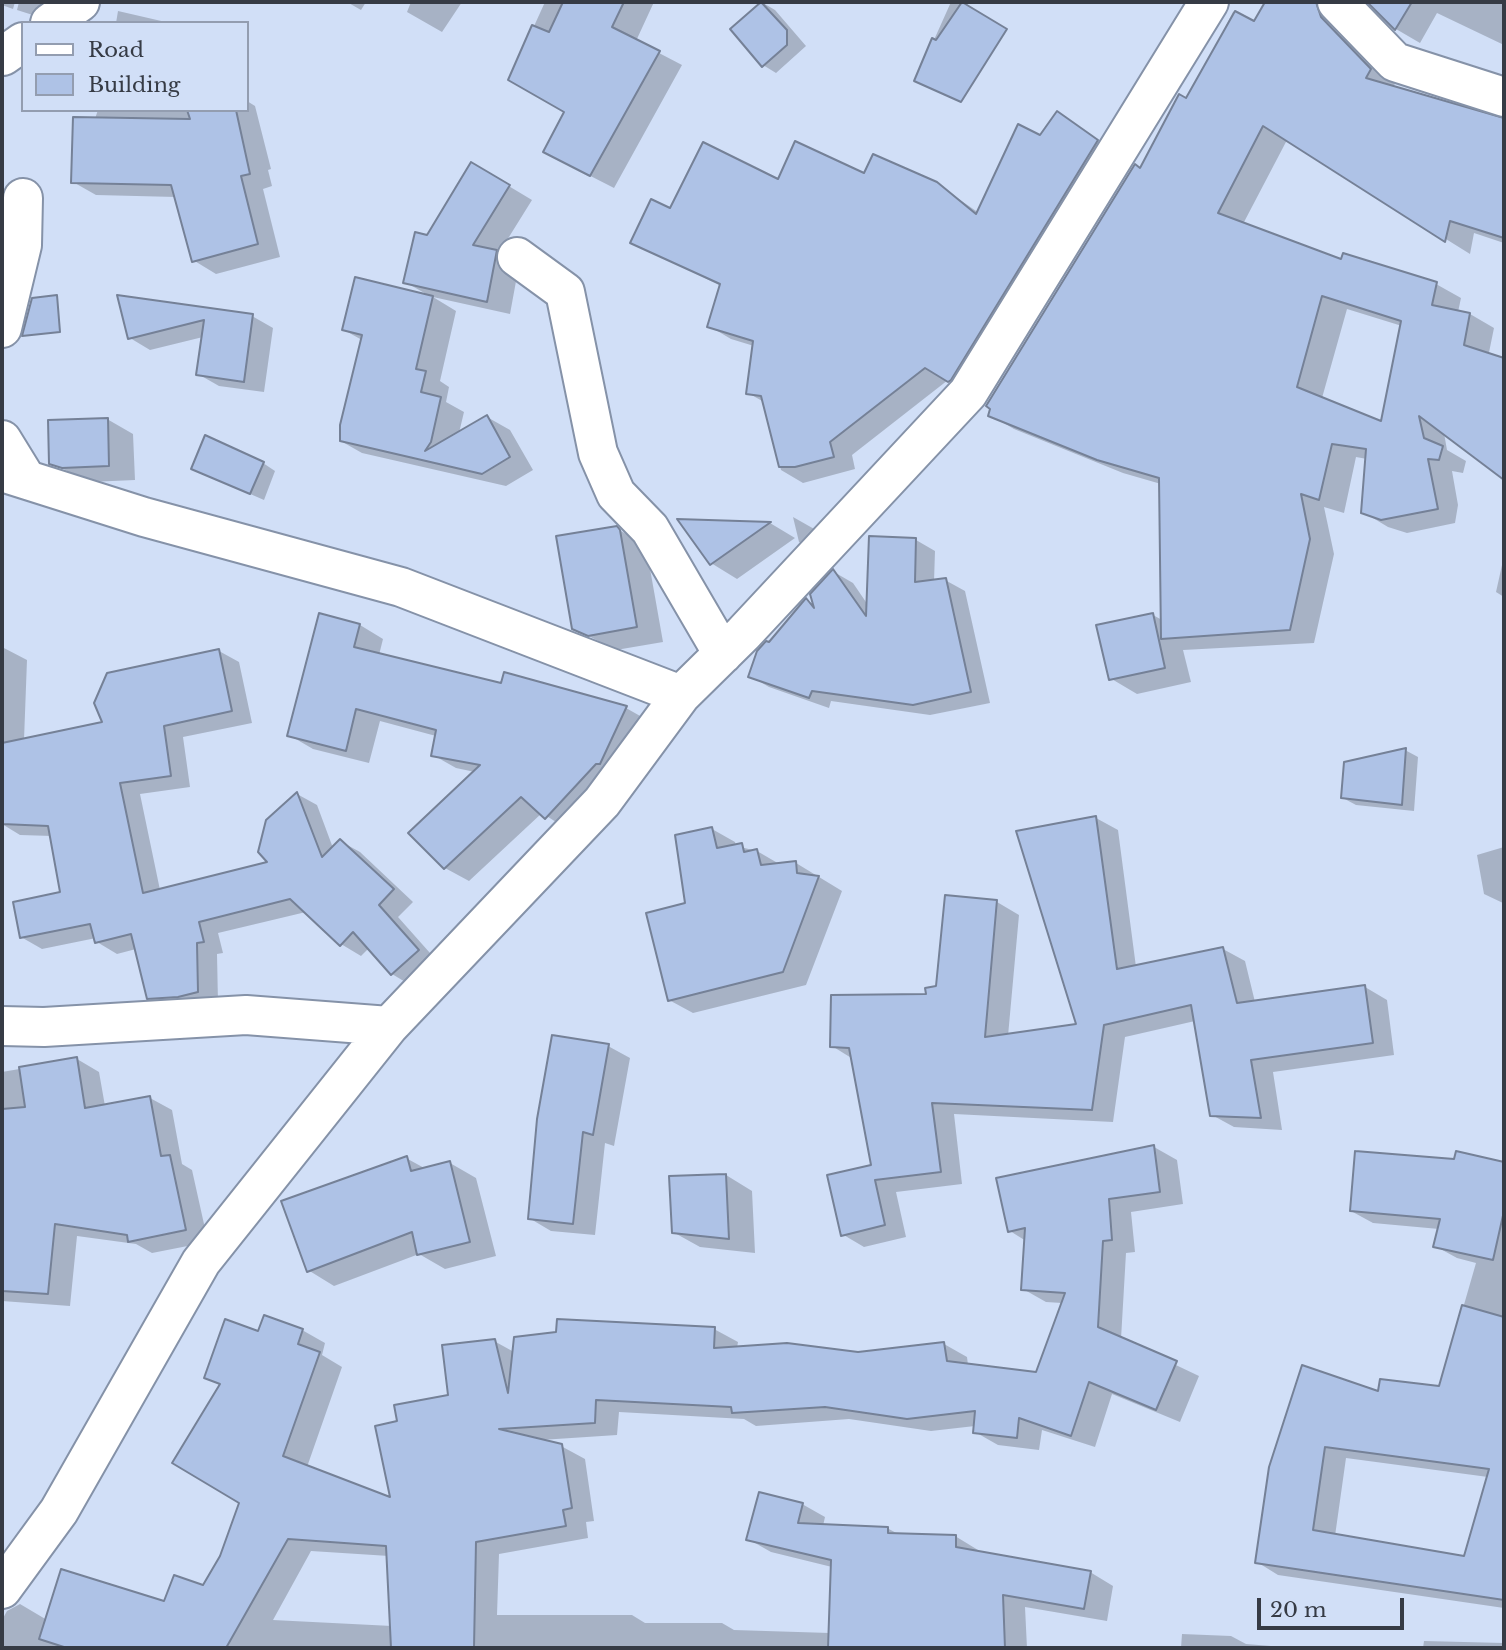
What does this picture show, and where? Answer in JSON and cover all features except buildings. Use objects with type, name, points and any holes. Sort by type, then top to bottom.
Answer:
[{"type":"street","points":[[53,21],[80,2]]},
{"type":"street","points":[[2,1589],[59,1511],[201,1262],[389,1026],[602,802],[681,695],[723,654],[968,393],[1209,2]]},
{"type":"street","points":[[1337,2],[1395,62],[1504,97]]},
{"type":"street","points":[[2,328],[22,244],[23,198]]},
{"type":"street","points":[[517,257],[565,292],[598,453],[616,494],[650,529],[723,654]]},
{"type":"street","points":[[2,440],[14,475],[144,517],[401,587],[681,695]]},
{"type":"street","points":[[2,1026],[44,1027],[246,1015],[389,1026]]}]
